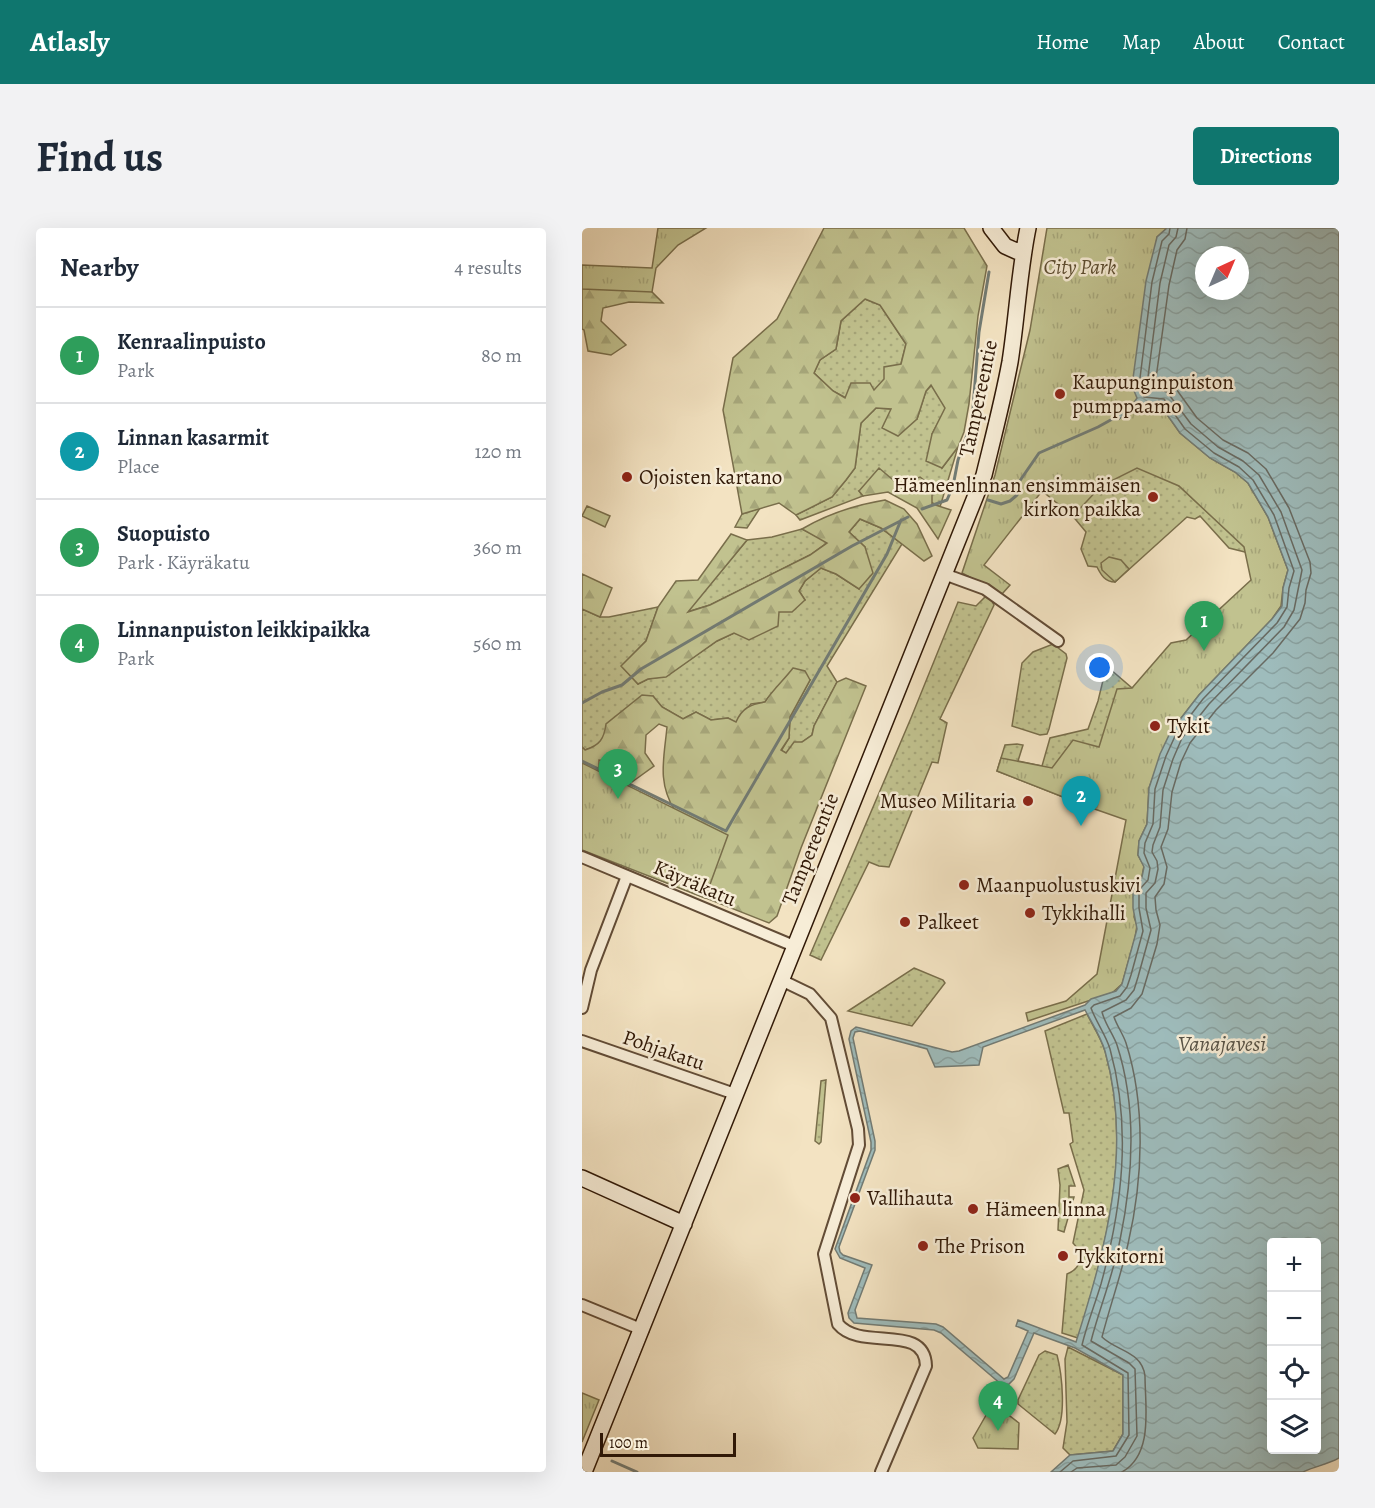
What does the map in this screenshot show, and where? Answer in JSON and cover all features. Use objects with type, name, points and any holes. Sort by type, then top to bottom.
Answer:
[{"type":"main road","points":[[991,228],[1005,246],[1023,254]]},
{"type":"main road","name":"Tampereentie","points":[[584,1472],[643,1330],[794,946],[984,475],[1010,360],[1028,228]]},
{"type":"main road","points":[[582,1178],[684,1224]]},
{"type":"street","points":[[944,573],[985,589],[1058,641]]},
{"type":"street","name":"Käyräkatu","points":[[582,857],[794,946]]},
{"type":"street","points":[[582,1008],[591,970],[627,876]]},
{"type":"street","points":[[781,980],[810,994],[831,1018],[858,1129],[858,1145],[824,1254],[838,1324],[845,1332],[861,1337],[908,1341],[920,1349],[926,1357],[926,1366],[881,1472]]},
{"type":"street","name":"Pohjakatu","points":[[582,1041],[735,1094]]},
{"type":"street","points":[[582,1305],[643,1330]]},
{"type":"green space","points":[[658,228],[706,228],[678,245],[656,268],[652,292],[582,289],[582,265],[652,268]]},
{"type":"green space","points":[[824,228],[964,228],[987,266],[978,316],[964,432],[958,447],[942,468],[926,461],[932,434],[945,408],[931,385],[926,391],[917,419],[898,436],[882,428],[891,409],[876,408],[861,423],[855,468],[832,497],[796,515],[779,503],[742,514],[723,410],[733,358],[777,319]],"holes":[[[865,299],[880,305],[906,344],[901,364],[884,367],[884,379],[874,390],[870,383],[851,383],[845,398],[833,391],[814,373],[820,360],[836,349],[841,321]]]},
{"type":"green space","name":"City Park","points":[[1047,228],[1167,228],[1157,237],[1138,398],[1133,404],[1116,414],[1119,419],[1141,403],[1159,403],[1180,433],[1210,458],[1235,472],[1248,483],[1268,517],[1288,570],[1281,606],[1272,619],[1199,695],[1171,731],[1149,788],[1147,824],[1139,841],[1138,855],[1144,866],[1134,917],[1137,925],[1122,984],[1112,993],[1028,1021],[1026,1013],[1066,1001],[1097,974],[1126,820],[997,771],[1001,758],[1052,768],[1073,740],[1099,747],[1117,689],[1132,688],[1171,643],[1186,640],[1251,580],[1244,547],[1179,486],[1137,468],[1101,486],[1073,516],[1042,491],[984,565],[1010,585],[1002,594],[962,573],[995,475],[1030,330]]},
{"type":"green space","points":[[582,284],[647,287],[663,303],[629,302],[603,308],[601,321],[626,345],[611,355],[588,351],[582,329]]},
{"type":"green space","points":[[865,299],[880,305],[906,344],[901,364],[874,391],[846,398],[833,391],[814,373],[820,360],[836,349],[841,321]]},
{"type":"green space","points":[[932,385],[946,408],[932,434],[942,468],[958,447],[940,507],[899,485],[859,491],[863,496],[800,520],[796,515],[832,497],[855,468],[861,423],[876,408],[891,409],[917,419],[926,391]]},
{"type":"green space","points":[[1155,453],[1179,486],[1253,554],[1229,548],[1200,516],[1195,519],[1187,517],[1115,582],[1106,579],[1097,567],[1088,566],[1081,549],[1086,532],[1071,514],[1099,479]]},
{"type":"green space","points":[[879,468],[899,485],[920,477],[932,486],[932,504],[951,510],[938,539],[917,508],[888,492],[863,496],[859,491]]},
{"type":"green space","points":[[885,500],[904,509],[917,524],[932,556],[924,561],[881,528],[860,519],[849,532],[865,547],[873,573],[859,589],[836,574],[821,568],[805,581],[799,591],[805,600],[792,612],[779,612],[778,626],[749,640],[734,633],[717,641],[666,677],[648,679],[638,684],[621,666],[646,641],[658,607],[676,581],[698,580],[731,534],[747,540],[688,612],[710,605],[810,555],[827,543],[802,529],[842,510]]},
{"type":"green space","points":[[587,506],[610,516],[605,527],[582,516]]},
{"type":"green space","points":[[760,508],[747,528],[735,527],[742,514]]},
{"type":"green space","points":[[860,519],[881,528],[902,544],[827,666],[837,682],[814,726],[812,735],[786,753],[781,751],[789,738],[790,717],[810,680],[779,688],[765,702],[751,704],[736,723],[728,718],[711,720],[696,712],[683,719],[662,707],[653,696],[597,746],[585,750],[582,747],[582,609],[600,617],[609,617],[658,607],[646,641],[622,666],[638,684],[648,679],[666,676],[717,641],[805,600],[799,591],[805,581],[821,568],[836,574],[859,589],[865,547],[849,532]]},
{"type":"green space","points":[[802,529],[828,542],[810,555],[710,605],[687,612],[747,540],[772,537]]},
{"type":"green space","points":[[1109,557],[1121,560],[1129,569],[1115,582],[1102,570],[1101,563]]},
{"type":"green space","points":[[582,574],[612,588],[600,617],[582,609]]},
{"type":"green space","points":[[986,596],[994,605],[940,719],[947,723],[938,763],[932,762],[889,867],[869,862],[821,960],[810,955],[958,602],[976,606]]},
{"type":"green space","points":[[1053,644],[1066,654],[1067,658],[1049,729],[1047,734],[1040,735],[1012,726],[1022,663],[1033,652]]},
{"type":"green space","points":[[793,668],[805,671],[810,680],[790,717],[789,738],[781,750],[786,753],[794,742],[802,742],[812,735],[814,726],[837,682],[846,678],[866,686],[801,848],[777,916],[769,923],[632,869],[675,811],[666,790],[663,770],[667,727],[659,724],[646,735],[645,753],[654,766],[632,782],[610,774],[609,761],[599,760],[599,778],[582,788],[582,747],[585,750],[598,744],[604,734],[606,724],[642,695],[653,696],[662,707],[683,719],[696,712],[711,720],[728,718],[736,722],[748,707],[765,702]]},
{"type":"green space","points":[[1106,668],[1132,688],[1086,806],[997,771],[1005,745],[1023,745],[1018,761],[1042,766],[1050,738],[1088,729]]},
{"type":"green space","points":[[582,763],[728,835],[705,898],[582,850]]},
{"type":"green space","points":[[914,968],[943,980],[945,983],[912,1026],[848,1011]]},
{"type":"green space","points":[[1087,1014],[1105,1051],[1113,1087],[1117,1124],[1116,1160],[1107,1231],[1078,1338],[1062,1333],[1067,1274],[1076,1268],[1080,1260],[1077,1247],[1073,1243],[1084,1190],[1070,1144],[1073,1142],[1069,1113],[1064,1113],[1045,1031]]},
{"type":"green space","points":[[826,1080],[819,1144],[815,1141],[821,1081]]},
{"type":"green space","points":[[1068,1165],[1075,1186],[1069,1186],[1069,1197],[1074,1197],[1064,1232],[1058,1230],[1060,1185],[1058,1169]]},
{"type":"green space","points":[[1068,1347],[1123,1375],[1123,1434],[1113,1451],[1070,1455],[1063,1448],[1067,1422],[1065,1359]]},
{"type":"green space","points":[[1045,1351],[1057,1355],[1060,1373],[1062,1407],[1059,1427],[1055,1434],[1018,1404],[1039,1355]]},
{"type":"green space","points":[[582,1393],[599,1400],[582,1442]]},
{"type":"green space","points":[[993,1403],[1019,1423],[1018,1449],[978,1448],[973,1438]]},
{"type":"water","name":"Vanajavesi","points":[[1167,228],[1339,228],[1339,1458],[1303,1472],[1051,1472],[1070,1455],[1113,1451],[1123,1434],[1123,1375],[1075,1348],[1034,1333],[1014,1379],[1009,1384],[1002,1385],[941,1333],[934,1330],[854,1323],[848,1313],[865,1268],[840,1258],[835,1249],[871,1150],[849,1039],[851,1031],[856,1027],[952,1052],[959,1051],[1085,1005],[1091,999],[1116,991],[1122,984],[1137,929],[1133,908],[1133,887],[1142,877],[1144,867],[1138,855],[1139,841],[1147,824],[1149,788],[1160,754],[1171,731],[1199,695],[1282,606],[1283,588],[1288,570],[1268,517],[1248,483],[1235,472],[1210,458],[1180,433],[1159,403],[1141,404],[1119,419],[1116,417],[1116,414],[1133,404],[1137,398],[1132,386],[1146,281],[1157,237]],"holes":[[[1085,1010],[1105,1051],[1113,1088],[1116,1162],[1106,1234],[1076,1342],[1018,1320],[1016,1326],[1028,1331],[1008,1377],[1004,1379],[943,1327],[936,1324],[857,1318],[855,1310],[872,1265],[843,1255],[839,1247],[875,1150],[875,1141],[853,1038],[855,1032],[860,1031],[927,1049],[935,1067],[979,1065],[983,1047]]]},
{"type":"waterway","points":[[953,486],[958,460],[972,421],[979,332],[989,272]]},
{"type":"waterway","points":[[988,500],[1001,504],[1010,501],[1017,495],[1019,482],[1039,453],[1116,417]]},
{"type":"waterway","points":[[922,509],[947,500],[953,486],[957,488]]},
{"type":"waterway","points":[[582,703],[602,692],[622,685],[641,669],[852,546],[908,517]]},
{"type":"waterway","points":[[582,761],[726,831],[887,554],[901,520]]},
{"type":"waterway","points":[[612,1461],[637,1472]]},
{"type":"place","name":"Kaupunginpuiston pumppaamo","points":[[1060,394]]},
{"type":"place","name":"Ojoisten kartano","points":[[627,477]]},
{"type":"place","name":"Hämeenlinnan ensimmäisen kirkon paikka","points":[[1153,497]]},
{"type":"place","name":"Kenraalinpuisto","points":[[1204,651]]},
{"type":"place","name":"Tykit","points":[[1155,726]]},
{"type":"place","name":"Suopuisto","points":[[618,799]]},
{"type":"place","name":"Museo Militaria","points":[[1028,801]]},
{"type":"place","name":"Linnan kasarmit","points":[[1081,826]]},
{"type":"place","name":"Maanpuolustuskivi","points":[[964,885]]},
{"type":"place","name":"Tykkihalli","points":[[1030,913]]},
{"type":"place","name":"Palkeet","points":[[905,922]]},
{"type":"place","name":"Vallihauta","points":[[855,1198]]},
{"type":"place","name":"Hämeen linna","points":[[973,1209]]},
{"type":"place","name":"The Prison","points":[[923,1246]]},
{"type":"place","name":"Tykkitorni","points":[[1063,1256]]},
{"type":"place","name":"Linnanpuiston leikkipaikka","points":[[998,1431]]}]
